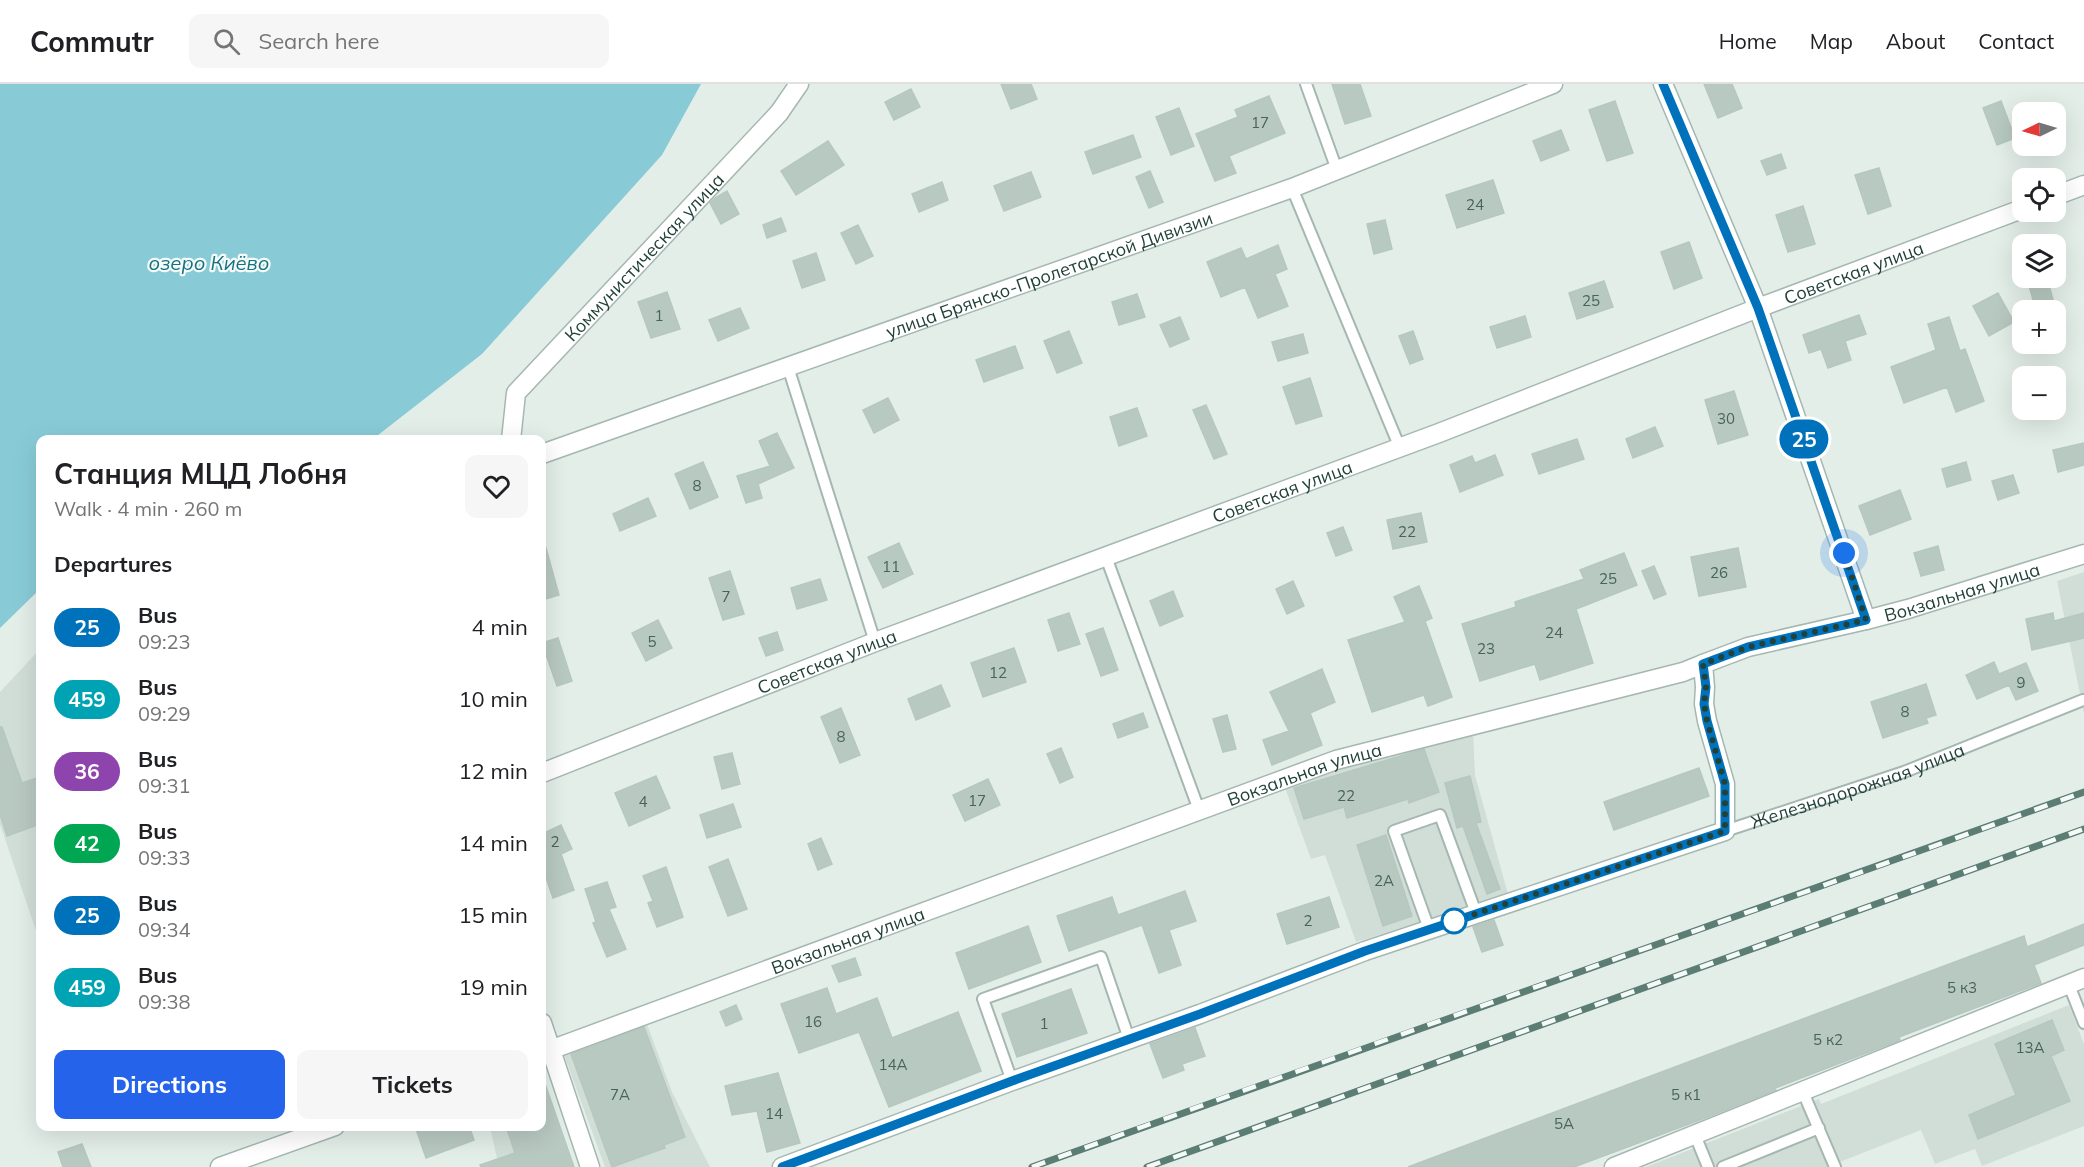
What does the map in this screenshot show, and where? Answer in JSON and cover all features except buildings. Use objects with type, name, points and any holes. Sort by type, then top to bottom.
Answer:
[{"type":"street","name":"Коммунистическая улица","points":[[512,435],[516,393],[779,112],[799,84]]},
{"type":"street","name":"улица Брянско-Пролетарской Дивизии","points":[[546,453],[1292,188],[1552,84]]},
{"type":"street","points":[[1663,84],[1758,308],[1866,620]]},
{"type":"street","points":[[2066,192],[2084,185]]},
{"type":"street","name":"Советская улица","points":[[546,771],[875,642],[1400,448],[1758,308],[2012,213]]},
{"type":"street","name":"Вокзальная улица","points":[[546,1052],[1336,760],[1683,672],[1748,647],[1908,609],[2084,554]]},
{"type":"street","points":[[1703,664],[1706,687],[1704,704],[1707,721],[1725,784],[1725,831]]},
{"type":"street","name":"Железнодорожная улица","points":[[782,1167],[1365,951],[1725,831]]},
{"type":"street","points":[[1614,1167],[2077,981]]},
{"type":"street","points":[[546,1052],[590,1167]]},
{"type":"street","points":[[220,1167],[321,1131]]},
{"type":"lane","points":[[1306,84],[1337,170]]},
{"type":"lane","points":[[1292,188],[1400,448]]},
{"type":"lane","points":[[788,367],[875,642]]},
{"type":"lane","points":[[1106,557],[1199,810]]},
{"type":"lane","name":"Железнодорожная улица","points":[[1725,831],[1904,772],[2084,700]]},
{"type":"lane","points":[[1429,929],[1394,831],[1440,815],[1476,913]]},
{"type":"lane","points":[[1012,1081],[983,999],[1101,957],[1129,1039]]},
{"type":"lane","points":[[2077,981],[2084,1023]]},
{"type":"lane","points":[[1803,1092],[1835,1167]]},
{"type":"lane","points":[[1723,1167],[1819,1128]]},
{"type":"lane","points":[[1695,1135],[1708,1167]]},
{"type":"shaded area","points":[[2084,572],[2084,714],[2057,581]]},
{"type":"shaded area","points":[[36,653],[36,931],[0,824],[0,692]]},
{"type":"shaded area","points":[[1473,730],[1475,775],[1508,894],[1356,942],[1325,855],[1311,859],[1284,785],[1371,751]]},
{"type":"shaded area","points":[[2069,1005],[2084,1044],[2084,1126],[1982,1166],[1975,1149],[1935,1164],[1921,1130],[1827,1167],[1646,1167],[1819,1099],[1821,1104]]},
{"type":"shaded area","points":[[647,1024],[672,1092],[710,1167],[605,1167],[564,1055]]},
{"type":"shaded area","points":[[546,1086],[574,1167],[499,1167],[491,1131],[546,1131]]},
{"type":"water","name":"озеро Киёво","points":[[0,84],[701,84],[662,155],[482,354],[378,435],[36,435],[36,593],[0,628]]},
{"type":"railway","points":[[1032,1167],[2084,792]]},
{"type":"railway","points":[[1147,1167],[2084,829]]},
{"type":"bus line","name":"25","points":[[782,1167],[1365,951],[1725,831],[1725,784],[1707,721],[1704,704],[1706,687],[1703,664],[1748,647],[1866,620],[1758,308],[1663,84]]},
{"type":"route","points":[[1454,921],[1725,831],[1725,784],[1707,721],[1704,704],[1706,687],[1703,664],[1748,647],[1866,620],[1844,553]]}]
